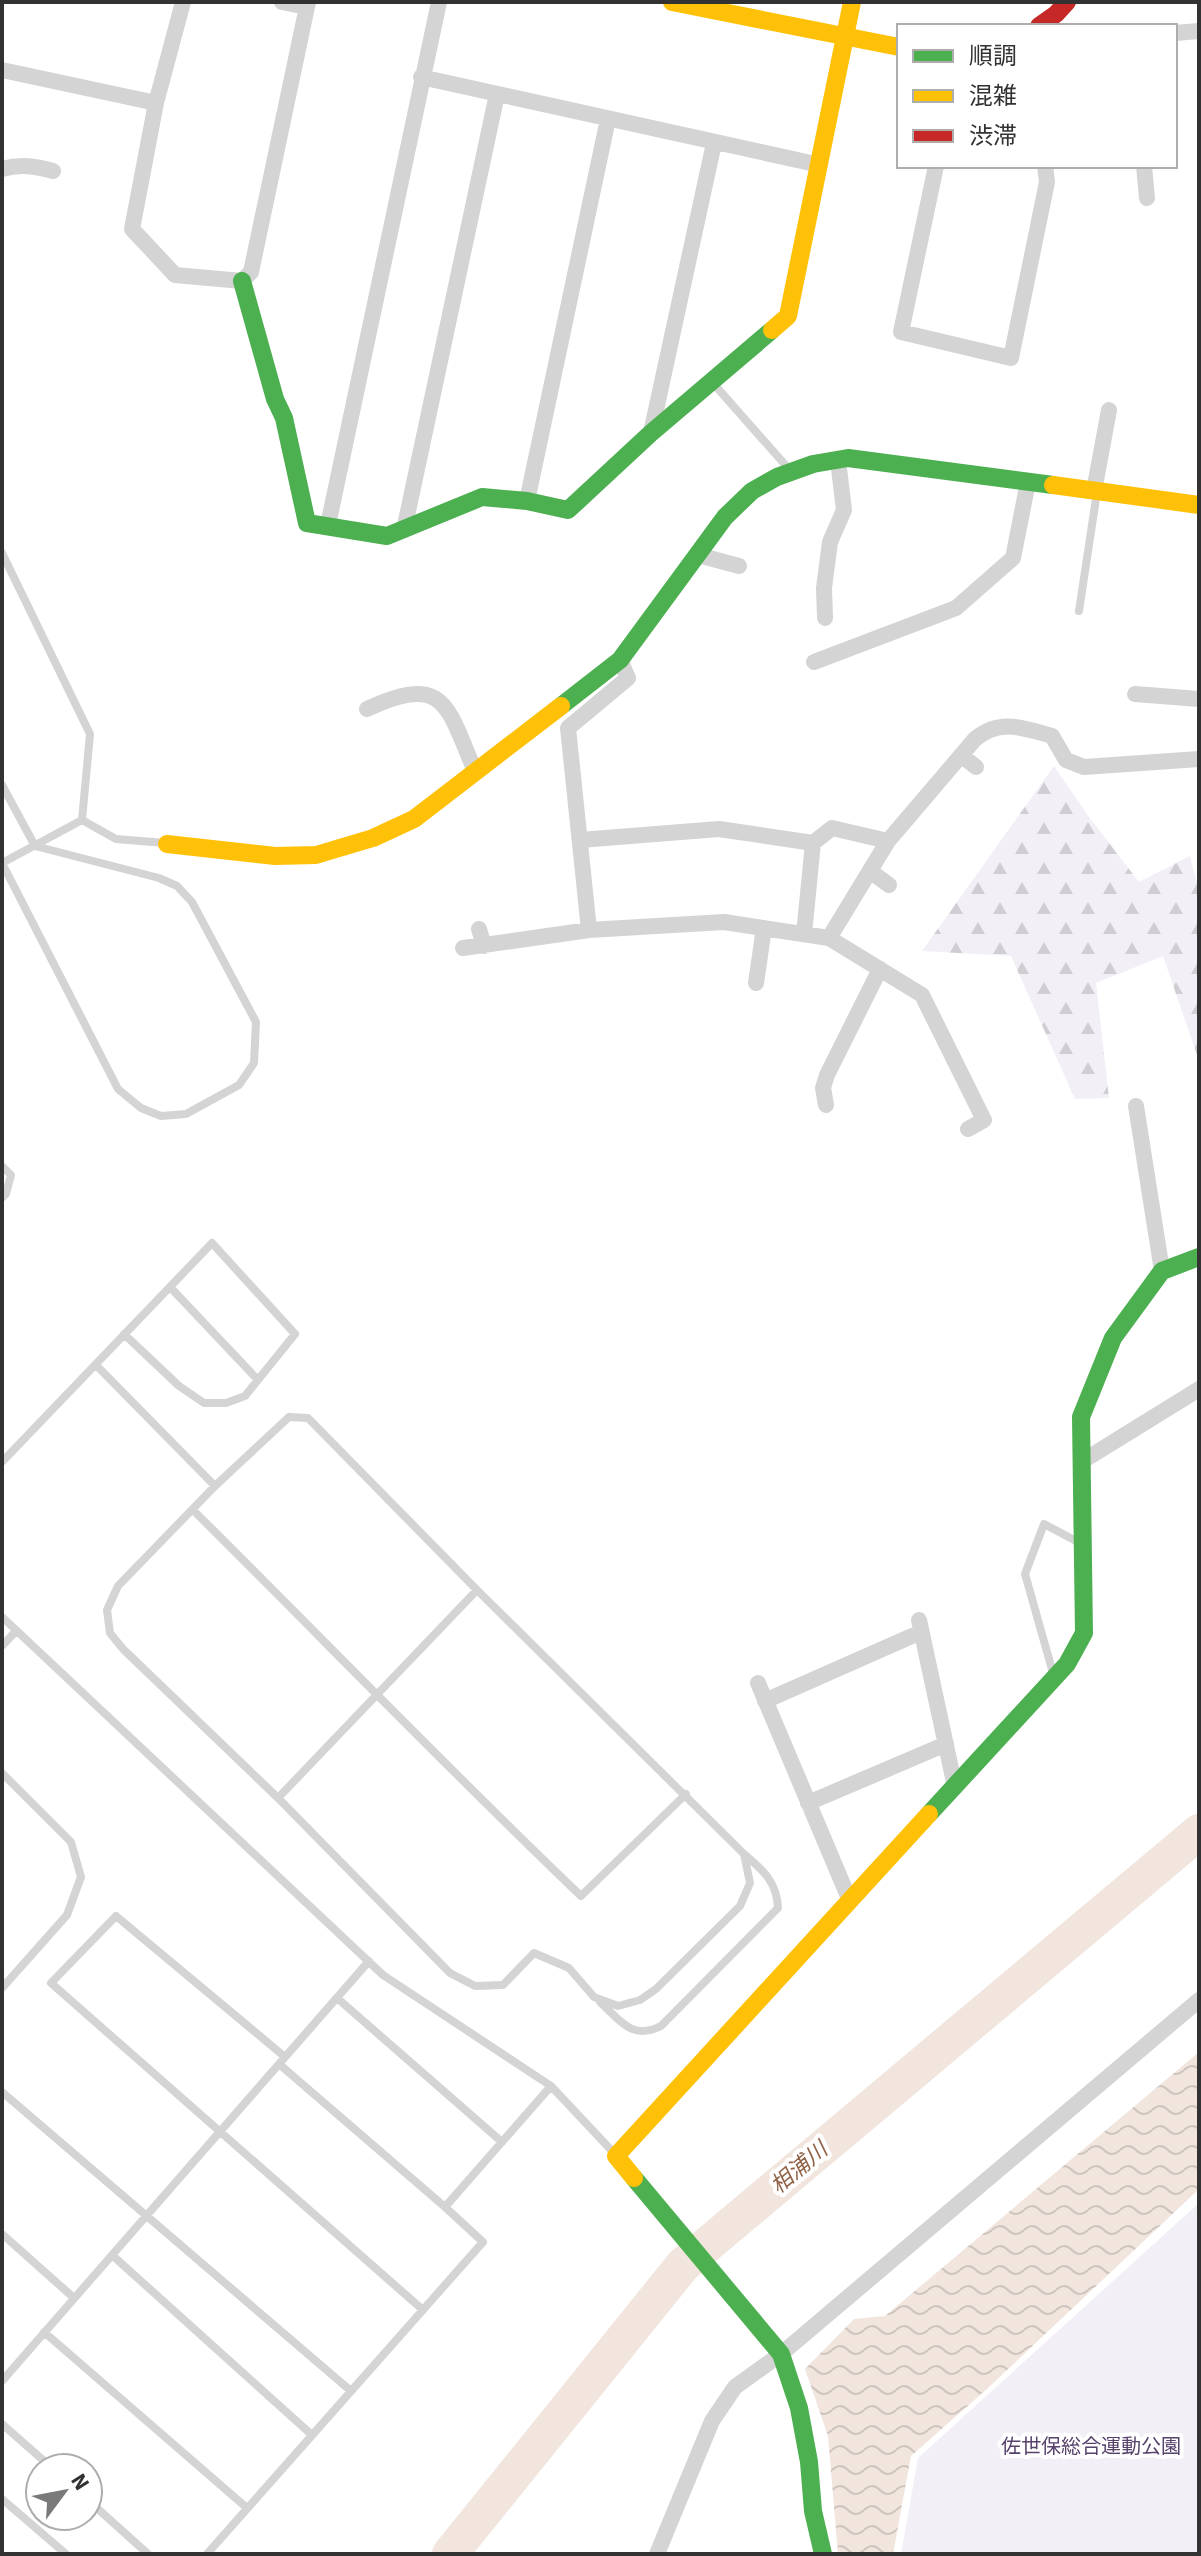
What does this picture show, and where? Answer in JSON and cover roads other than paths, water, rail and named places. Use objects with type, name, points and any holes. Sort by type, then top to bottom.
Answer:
[{"type":"street","points":[[183,2],[156,103],[132,229],[175,275],[242,281]]},
{"type":"street","points":[[242,281],[251,272],[307,4],[282,2]]},
{"type":"street","points":[[328,525],[439,2]]},
{"type":"street","points":[[672,2],[897,47]]},
{"type":"street","points":[[242,281],[275,399],[284,418],[307,523],[387,536],[482,497],[527,501],[568,510],[651,433],[788,316],[852,2]]},
{"type":"street","points":[[1042,24],[1067,2]]},
{"type":"street","points":[[1177,33],[1199,31]]},
{"type":"street","points":[[2,70],[156,103]]},
{"type":"street","points":[[421,77],[820,165]]},
{"type":"street","points":[[404,530],[497,94]]},
{"type":"street","points":[[527,501],[608,119]]},
{"type":"street","points":[[651,433],[714,143]]},
{"type":"street","points":[[2,169],[16,165],[53,171]]},
{"type":"street","points":[[936,168],[901,332],[1011,358],[1047,182],[1045,168]]},
{"type":"street","points":[[1144,168],[1147,198]]},
{"type":"street","points":[[1096,491],[1109,410]]},
{"type":"street","points":[[167,844],[275,856],[316,855],[373,838],[414,819],[620,660],[725,517],[752,491],[813,464],[848,458],[1199,505]]},
{"type":"street","points":[[825,618],[824,588],[830,542],[844,510],[838,460]]},
{"type":"street","points":[[814,662],[956,608],[1013,558],[1028,482]]},
{"type":"street","points":[[698,555],[739,566]]},
{"type":"street","points":[[589,930],[568,728],[628,678],[620,660]]},
{"type":"street","points":[[367,709],[395,696],[414,693],[435,697],[448,709],[475,771]]},
{"type":"street","points":[[1135,694],[1199,699]]},
{"type":"street","points":[[829,938],[888,841],[985,730],[1014,725],[1052,736],[1066,760],[1084,767],[1199,759]]},
{"type":"street","points":[[961,755],[976,767]]},
{"type":"street","points":[[804,934],[813,843],[832,828],[888,841]]},
{"type":"street","points":[[580,840],[719,829],[813,843]]},
{"type":"street","points":[[870,871],[889,885]]},
{"type":"street","points":[[463,948],[589,930],[724,922],[829,938],[922,995],[984,1120],[968,1129]]},
{"type":"street","points":[[756,983],[764,928]]},
{"type":"street","points":[[479,929],[484,946]]},
{"type":"street","points":[[826,1105],[823,1088],[827,1075],[880,969]]},
{"type":"street","points":[[1136,1106],[1162,1271]]},
{"type":"street","points":[[823,2554],[813,2511],[809,2462],[799,2408],[778,2348],[616,2156],[1067,1664],[1084,1633],[1081,1417],[1113,1338],[1162,1271],[1199,1257]]},
{"type":"street","points":[[1081,1462],[1199,1389]]},
{"type":"street","points":[[765,1701],[920,1626],[955,1787]]},
{"type":"street","points":[[758,1683],[850,1901]]},
{"type":"street","points":[[808,1803],[946,1744]]},
{"type":"street","points":[[657,2554],[712,2421],[735,2387],[778,2348],[1199,2000]]},
{"type":"lane","points":[[711,382],[791,472]]},
{"type":"lane","points":[[1079,611],[1096,491]]},
{"type":"lane","points":[[2,553],[90,734],[82,820]]},
{"type":"lane","points":[[2,785],[35,846],[159,878],[177,886],[192,902],[256,1022],[254,1063],[239,1085],[186,1114],[161,1116],[141,1108],[118,1089],[2,863],[35,846],[82,820]]},
{"type":"lane","points":[[82,820],[116,839],[167,844]]},
{"type":"lane","points":[[2,1166],[11,1175],[2,1198]]},
{"type":"lane","points":[[2,1462],[96,1365],[124,1334],[212,1243],[295,1334],[245,1396],[226,1403],[204,1403],[179,1386],[124,1334]]},
{"type":"lane","points":[[170,1287],[258,1380]]},
{"type":"lane","points":[[96,1365],[215,1486]]},
{"type":"lane","points":[[289,1417],[308,1418],[477,1590],[744,1854],[767,1873],[777,1892],[778,1908],[661,2026],[649,2032],[633,2031],[594,1997],[569,1968],[534,1953],[503,1985],[475,1986],[450,1973],[110,1633],[107,1610],[118,1586],[215,1486],[289,1417]]},
{"type":"lane","points":[[193,1510],[379,1695],[476,1797],[581,1896],[686,1794]]},
{"type":"lane","points":[[1055,1677],[1025,1574],[1044,1524],[1082,1544]]},
{"type":"lane","points":[[278,1798],[477,1590]]},
{"type":"lane","points":[[2,1617],[383,1975],[551,2086],[616,2156]]},
{"type":"lane","points":[[2,1646],[16,1631]]},
{"type":"lane","points":[[2,1773],[71,1842],[81,1877],[67,1915],[2,1988]]},
{"type":"lane","points":[[594,1997],[618,2006],[640,2000],[656,1989],[740,1906],[750,1883],[744,1854]]},
{"type":"lane","points":[[207,2554],[247,2508],[423,2310],[483,2242],[116,1916],[51,1983],[423,2310]]},
{"type":"lane","points":[[2,2381],[369,1961]]},
{"type":"lane","points":[[337,1998],[502,2142]]},
{"type":"lane","points":[[445,2207],[551,2086]]},
{"type":"lane","points":[[2,2092],[351,2391]]},
{"type":"lane","points":[[2,2234],[74,2298]]},
{"type":"lane","points":[[112,2255],[312,2435]]},
{"type":"lane","points":[[44,2332],[247,2508]]},
{"type":"lane","points":[[2,2424],[34,2452]]},
{"type":"lane","points":[[2,2499],[66,2554]]},
{"type":"lane","points":[[104,2514],[148,2554]]},
{"type":"water","points":[[1199,2052],[1199,2189],[988,2388],[911,2456],[893,2554],[838,2554],[828,2436],[805,2369],[854,2319],[885,2316]]},
{"type":"waterway","name":"相浦川","points":[[450,2554],[683,2265],[1199,1832]]},
{"type":"park label","name":"佐世保総合運動公園","points":[[1091,2447]]}]
